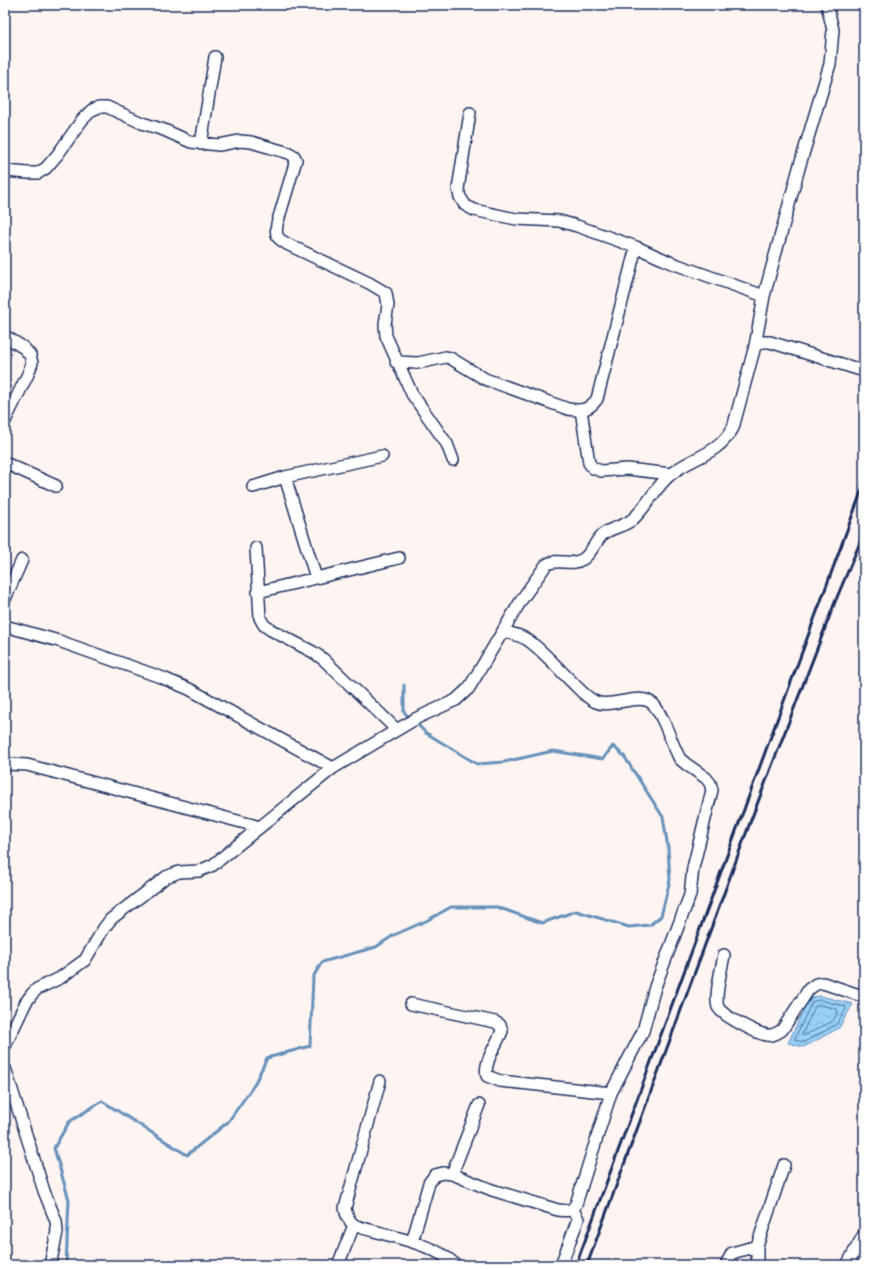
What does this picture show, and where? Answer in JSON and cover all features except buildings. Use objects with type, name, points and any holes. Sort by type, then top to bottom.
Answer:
[{"type":"street","points":[[5,1046],[26,1002],[32,994],[37,989],[60,978],[85,960],[104,928],[112,919],[166,877],[179,872],[199,871],[213,866],[333,768],[417,718],[456,700],[466,691],[522,598],[546,565],[550,562],[556,561],[571,562],[584,559],[608,530],[633,520],[671,474],[712,451],[728,437],[733,428],[754,346],[764,296],[799,168],[830,64],[833,30],[827,5]]},
{"type":"street","points":[[201,144],[215,57]]},
{"type":"street","points":[[5,171],[28,173],[38,172],[46,168],[82,120],[92,110],[99,107],[107,107],[142,123],[164,130],[191,142],[219,145],[240,141],[251,142],[289,153],[294,156],[296,160],[295,168],[277,224],[276,233],[278,238],[289,245],[369,283],[386,293],[388,305],[385,324],[386,336],[396,362],[412,394],[447,444],[453,460]]},
{"type":"street","points":[[470,113],[458,189],[460,197],[465,205],[474,210],[516,219],[559,222],[577,226],[636,247],[672,263],[764,296]]},
{"type":"street","points":[[396,362],[418,363],[446,357],[485,379],[568,409],[581,410],[592,406],[596,399],[636,247]]},
{"type":"street","points":[[5,336],[24,348],[30,355],[32,364],[5,421]]},
{"type":"street","points":[[754,346],[762,342],[770,342],[864,371]]},
{"type":"street","points":[[581,410],[589,463],[593,468],[601,471],[627,469],[671,474]]},
{"type":"street","points":[[253,487],[285,477],[382,456]]},
{"type":"street","points":[[5,463],[56,486]]},
{"type":"street","points":[[285,477],[316,578]]},
{"type":"street","points":[[256,548],[260,618],[264,625],[323,659],[398,729]]},
{"type":"street","points":[[258,592],[398,558]]},
{"type":"street","points":[[5,599],[22,560]]},
{"type":"street","points":[[5,626],[59,641],[189,689],[333,768]]},
{"type":"street","points":[[412,1242],[429,1183],[435,1175],[443,1172],[452,1174],[492,1190],[558,1210],[572,1210],[576,1204],[612,1093],[643,1031],[655,987],[690,894],[693,868],[712,790],[710,783],[706,778],[680,759],[658,711],[652,703],[639,700],[607,704],[598,703],[582,693],[532,643],[503,631]]},
{"type":"street","points":[[5,764],[27,765],[260,827]]},
{"type":"street","points":[[724,955],[716,999],[718,1008],[723,1014],[767,1035],[775,1034],[782,1030],[808,989],[816,984],[823,983],[858,995],[864,994]]},
{"type":"street","points":[[411,1004],[495,1022],[500,1025],[502,1032],[487,1063],[485,1071],[487,1076],[491,1079],[612,1093]]},
{"type":"street","points":[[5,1068],[44,1191],[56,1221],[56,1238],[50,1265]]},
{"type":"street","points":[[380,1081],[345,1208],[347,1216],[354,1225],[412,1242],[446,1256],[456,1265]]},
{"type":"street","points":[[452,1174],[478,1105]]},
{"type":"street","points":[[757,1265],[757,1246],[784,1165]]},
{"type":"street","points":[[561,1265],[578,1219],[572,1210]]},
{"type":"street","points":[[338,1265],[354,1225]]},
{"type":"street","points":[[847,1265],[864,1234]]},
{"type":"street","points":[[726,1265],[732,1253],[757,1246]]},
{"type":"water","points":[[820,996],[853,1004],[839,1028],[804,1047],[788,1043],[809,998]]},
{"type":"waterway","points":[[404,685],[404,712],[411,719]]},
{"type":"waterway","points":[[66,1265],[69,1200],[54,1148],[69,1122],[102,1101],[187,1155],[228,1122],[254,1085],[267,1058],[310,1046],[313,977],[322,962],[376,947],[394,935],[426,921],[451,907],[497,907],[542,923],[576,911],[629,927],[650,925],[661,916],[670,880],[668,848],[663,817],[624,756],[613,746],[603,759],[553,751],[504,762],[477,764],[426,733],[415,722]]},
{"type":"railway","points":[[576,1265],[864,484]]},
{"type":"railway","points":[[587,1265],[751,820],[835,602],[864,533]]}]
